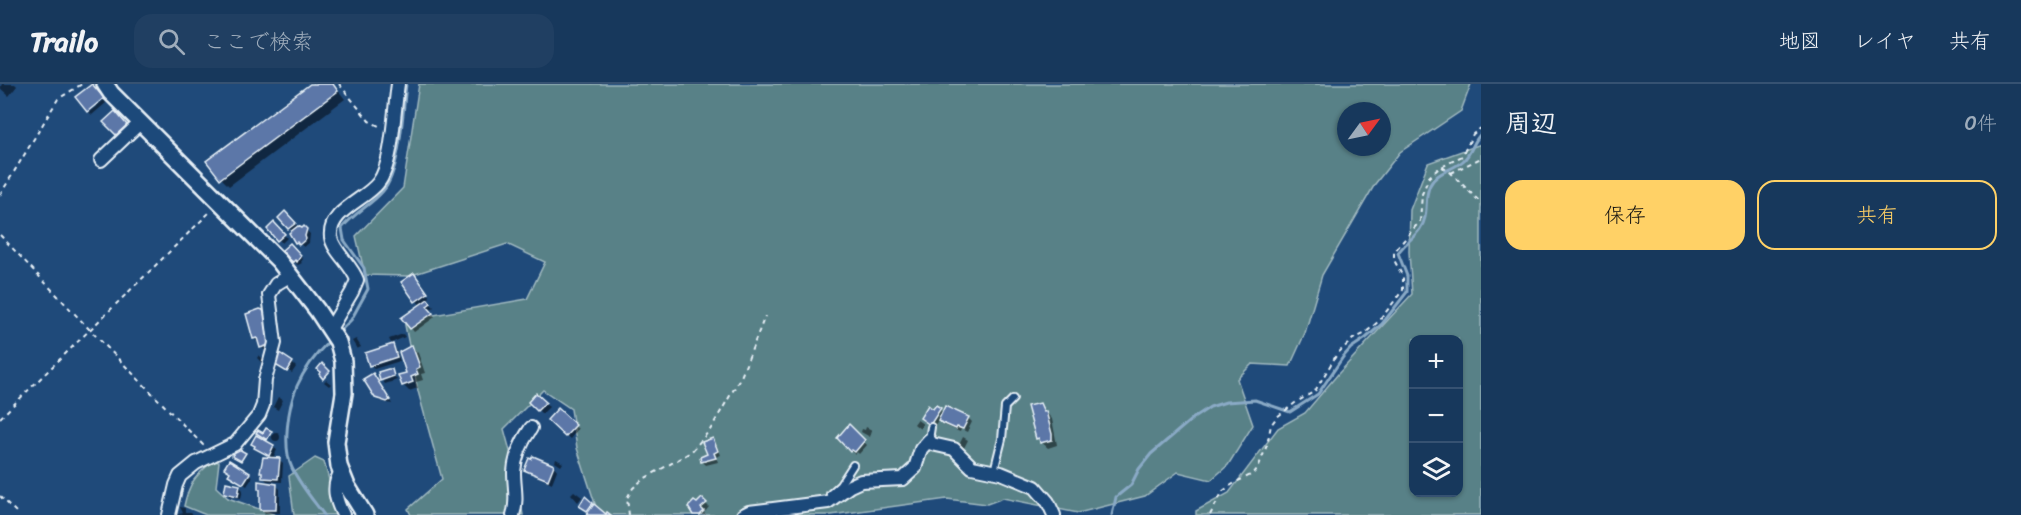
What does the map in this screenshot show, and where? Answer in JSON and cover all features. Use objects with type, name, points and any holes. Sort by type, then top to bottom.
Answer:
[{"type":"street","points":[[105,84],[291,275],[334,336],[343,361],[344,393],[336,442],[339,466],[347,486],[365,515]]},
{"type":"street","points":[[334,336],[357,280],[354,269],[331,238],[332,228],[337,216],[371,192],[381,181],[388,163],[398,84]]},
{"type":"street","points":[[101,160],[141,122]]},
{"type":"street","points":[[169,515],[180,476],[196,463],[235,444],[259,416],[263,405],[265,380],[275,344],[269,295],[276,284],[291,275]]},
{"type":"street","points":[[513,515],[516,500],[514,472],[517,457],[520,446],[531,428]]},
{"type":"street","points":[[743,515],[749,512],[828,502],[861,481],[898,480],[908,477],[918,464],[923,446],[929,440],[932,444],[945,445],[954,449],[972,467],[994,471],[1035,487],[1048,502],[1054,515]]},
{"type":"street","points":[[341,472],[335,483],[335,489],[336,499],[343,515]]},
{"type":"lane","points":[[994,471],[1002,439],[1005,407],[1013,399]]},
{"type":"lane","points":[[929,440],[932,427]]},
{"type":"lane","points":[[814,503],[840,485],[853,465]]},
{"type":"path","points":[[0,195],[58,99],[82,84]]},
{"type":"path","points":[[339,84],[369,121],[379,124],[391,138]]},
{"type":"path","points":[[1210,515],[1223,491],[1253,474],[1258,468],[1267,446],[1271,425],[1277,417],[1294,403],[1315,391],[1337,354],[1353,339],[1364,334],[1379,321],[1402,290],[1403,277],[1394,260],[1394,252],[1417,226],[1421,216],[1422,194],[1426,183],[1433,172],[1462,156],[1473,134],[1481,128]]},
{"type":"path","points":[[1451,173],[1481,158]]},
{"type":"path","points":[[1442,167],[1481,203]]},
{"type":"path","points":[[0,418],[221,202]]},
{"type":"path","points":[[0,235],[90,331],[205,447],[214,453]]},
{"type":"path","points":[[629,515],[627,498],[633,488],[647,477],[692,452],[710,430],[741,377],[765,316]]},
{"type":"path","points":[[0,496],[20,515]]},
{"type":"green space","points":[[419,84],[1471,84],[1461,111],[1400,152],[1375,184],[1322,275],[1305,333],[1290,366],[1252,364],[1237,379],[1253,425],[1228,465],[1211,480],[1178,472],[1145,496],[1078,513],[1003,498],[987,504],[947,499],[831,515],[609,515],[598,513],[577,448],[571,409],[543,390],[504,429],[516,473],[523,515],[411,515],[408,509],[442,479],[418,391],[404,320],[527,299],[545,262],[507,244],[409,276],[365,275],[356,236],[403,188]]},
{"type":"green space","points":[[1481,144],[1481,515],[1196,515],[1196,511],[1229,493],[1278,428],[1305,413],[1412,294],[1409,252],[1410,210],[1428,163]]},
{"type":"green space","points":[[315,458],[324,462],[339,515],[294,515],[289,476]]},
{"type":"green space","points":[[213,461],[219,462],[216,487],[228,498],[276,515],[206,515],[184,506],[194,480]]},
{"type":"building","points":[[92,84],[104,98],[87,112],[75,97]]},
{"type":"building","points":[[310,84],[333,84],[338,91],[220,179],[206,161]]},
{"type":"building","points":[[115,111],[127,125],[116,135],[103,122]]},
{"type":"building","points":[[285,211],[296,223],[288,229],[278,218]]},
{"type":"building","points":[[274,222],[285,234],[277,241],[267,229]]},
{"type":"building","points":[[298,226],[302,228],[304,226],[307,229],[306,239],[299,245],[289,233]]},
{"type":"building","points":[[290,243],[301,255],[297,262],[295,260],[293,262],[282,253],[282,250]]},
{"type":"building","points":[[414,273],[428,293],[415,302],[401,282]]},
{"type":"building","points":[[428,299],[431,303],[427,306],[433,313],[410,329],[401,318]]},
{"type":"building","points":[[263,310],[272,344],[260,348],[257,338],[253,339],[246,314]]},
{"type":"building","points":[[393,344],[397,357],[369,366],[365,353]]},
{"type":"building","points":[[412,345],[420,367],[416,369],[418,374],[411,377],[413,382],[402,386],[398,375],[406,373],[399,352]]},
{"type":"building","points":[[278,352],[293,362],[287,372],[272,363]]},
{"type":"building","points":[[322,363],[330,371],[323,379],[319,374],[321,372],[317,369]]},
{"type":"building","points":[[392,369],[394,376],[380,381],[378,372]]},
{"type":"building","points":[[373,373],[390,400],[387,402],[375,398],[363,379]]},
{"type":"building","points":[[536,393],[546,402],[537,411],[528,402]]},
{"type":"building","points":[[1040,403],[1044,412],[1046,411],[1052,440],[1040,443],[1039,438],[1036,439],[1027,406]]},
{"type":"building","points":[[928,405],[933,409],[936,405],[941,408],[930,425],[920,418]]},
{"type":"building","points":[[945,406],[969,417],[963,429],[957,427],[956,429],[938,421]]},
{"type":"building","points":[[558,408],[576,425],[565,437],[547,420]]},
{"type":"building","points":[[849,424],[865,440],[855,452],[852,450],[850,452],[837,438]]},
{"type":"building","points":[[266,428],[272,431],[267,440],[256,433],[258,430],[263,433]]},
{"type":"building","points":[[256,435],[274,445],[269,456],[251,444]]},
{"type":"building","points":[[713,438],[718,451],[714,453],[716,458],[701,462],[700,457],[707,454],[702,442]]},
{"type":"building","points":[[237,448],[246,453],[241,461],[232,456]]},
{"type":"building","points":[[533,456],[554,465],[548,480],[524,470],[529,458]]},
{"type":"building","points":[[263,457],[280,458],[278,479],[262,478],[262,472],[260,472]]},
{"type":"building","points":[[229,460],[250,473],[243,484],[228,475],[230,472],[224,468]]},
{"type":"building","points":[[258,481],[277,484],[276,510],[260,510]]},
{"type":"building","points":[[226,482],[240,485],[238,496],[224,493]]},
{"type":"building","points":[[585,496],[593,503],[587,511],[579,506]]},
{"type":"building","points":[[702,498],[707,503],[701,508],[704,511],[700,515],[693,515],[688,507],[694,501],[697,503]]},
{"type":"building","points":[[594,504],[606,514],[607,512],[611,515],[586,515]]},
{"type":"waterway","points":[[337,334],[351,320],[368,289],[364,268],[344,240],[342,228],[378,196],[389,182],[400,140],[406,84]]},
{"type":"waterway","points":[[1112,515],[1116,497],[1131,485],[1139,469],[1151,454],[1192,419],[1210,407],[1226,402],[1255,400],[1290,412],[1318,394],[1343,357],[1382,324],[1407,292],[1407,276],[1398,253],[1423,224],[1428,190],[1433,180],[1463,161],[1481,134]]},
{"type":"waterway","points":[[324,515],[292,468],[287,449],[287,438],[291,405],[297,386],[303,374],[330,340]]}]
